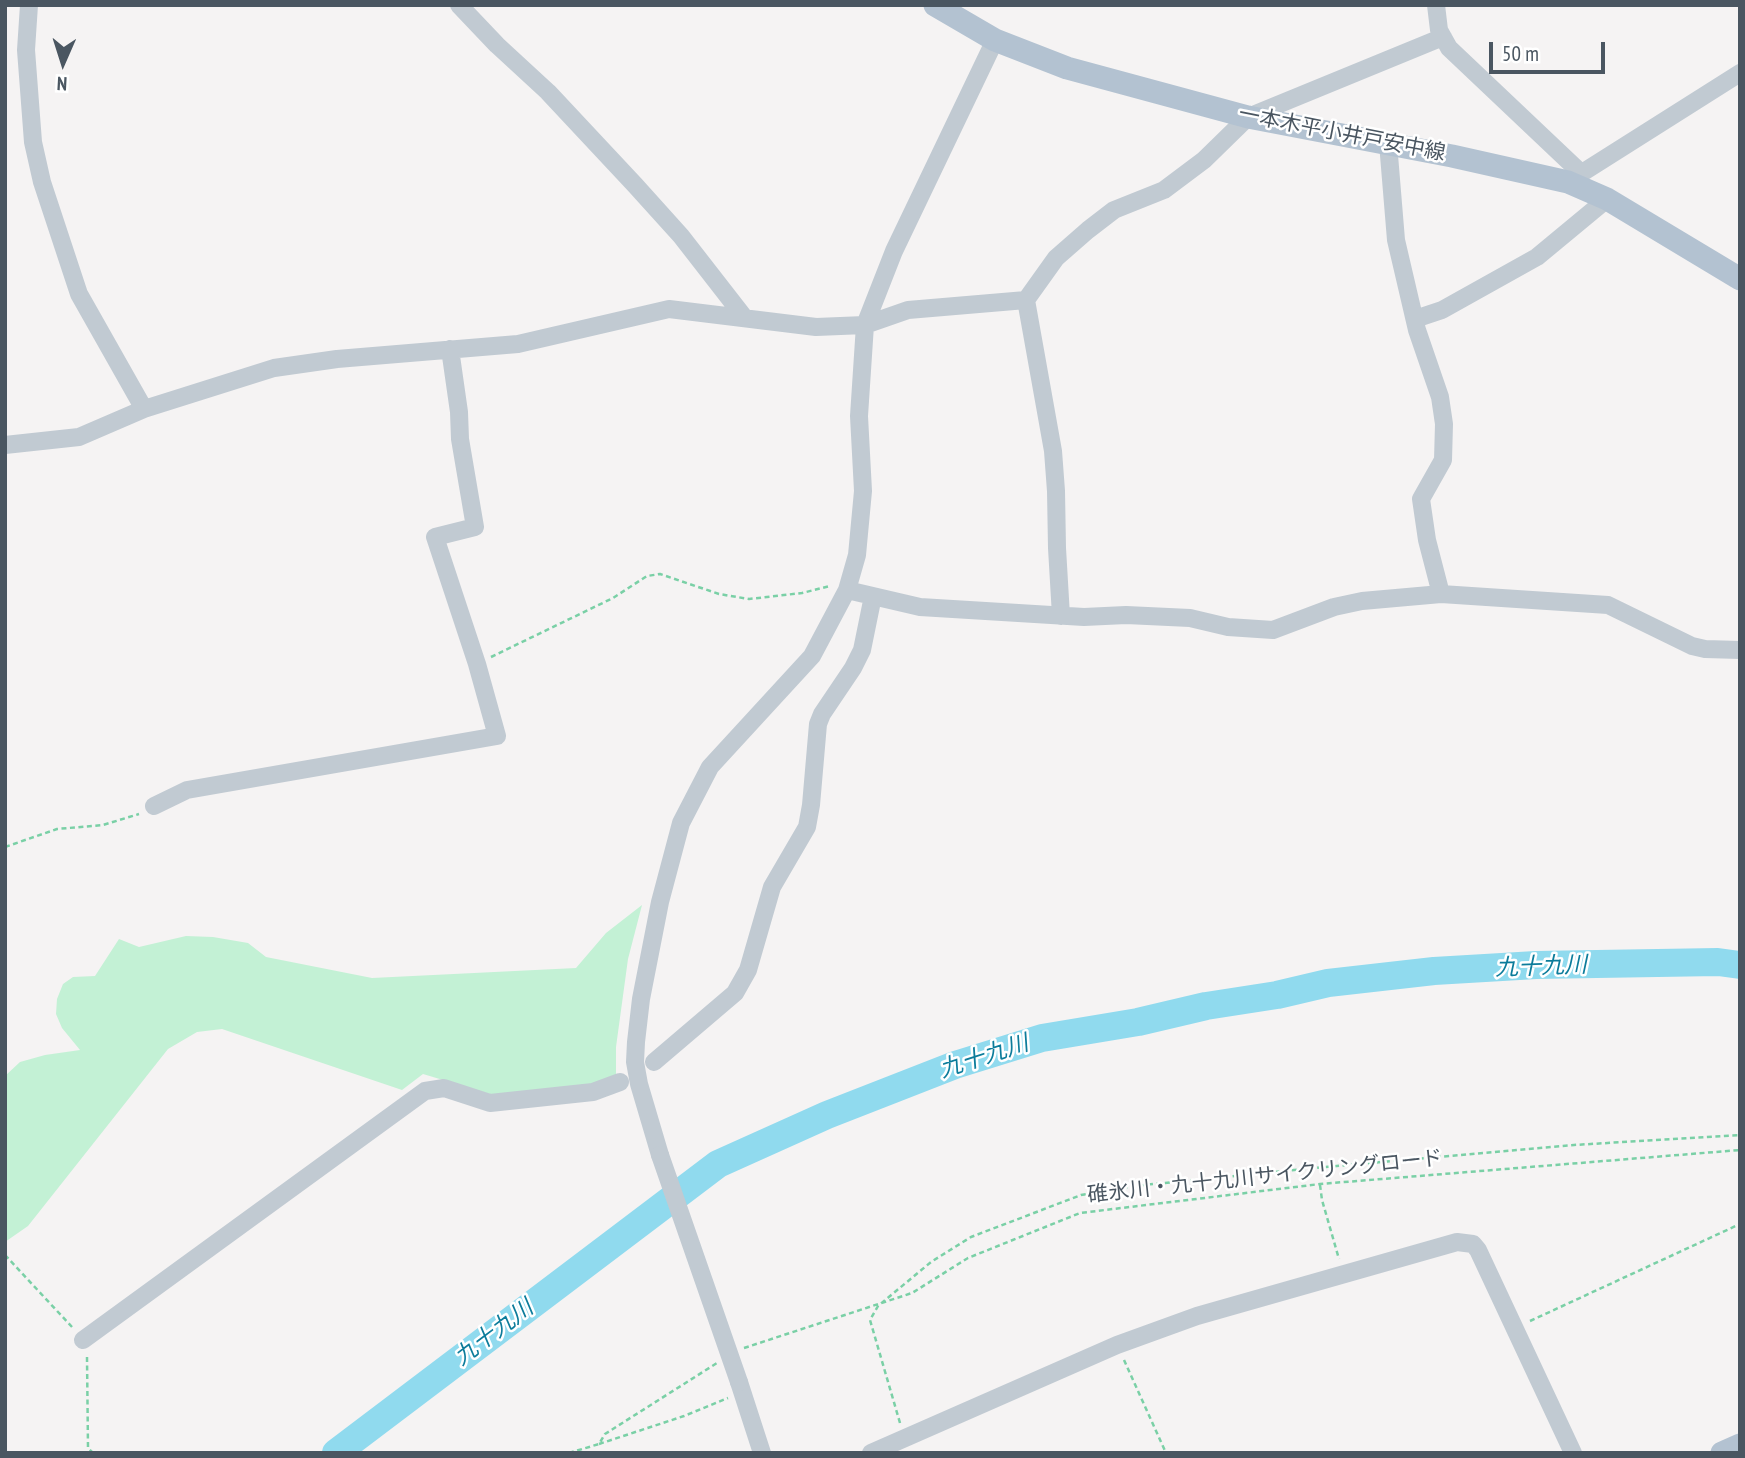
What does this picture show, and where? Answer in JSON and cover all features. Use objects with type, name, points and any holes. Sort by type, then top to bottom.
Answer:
[{"type":"main road","name":"一本木平小井戸安中線","points":[[935,5],[995,40],[1067,68],[1248,117],[1574,178],[1737,275]]},
{"type":"main road","points":[[1722,1453],[1740,1445]]},
{"type":"street","points":[[29,5],[26,50],[33,142],[42,182],[79,294],[144,409]]},
{"type":"street","points":[[459,5],[548,92],[644,195],[681,236],[744,317]]},
{"type":"street","points":[[1436,5],[1439,30],[1449,48],[1574,178],[1740,72]]},
{"type":"street","points":[[1061,615],[1053,451],[1026,300],[1056,258],[1088,230],[1114,210],[1164,190],[1204,160],[1248,117],[1443,37]]},
{"type":"street","points":[[762,1453],[735,1389],[638,1078],[636,1042],[641,999],[660,902],[681,822],[710,767],[812,656],[847,590],[857,555],[863,491],[859,416],[865,325],[894,251],[995,40]]},
{"type":"street","points":[[1388,143],[1396,240],[1415,319],[1440,397],[1444,424],[1443,460],[1421,499],[1427,540],[1441,594]]},
{"type":"street","points":[[1415,319],[1442,310],[1537,257],[1607,199]]},
{"type":"street","points":[[5,445],[79,437],[144,409],[274,368],[337,359],[518,344],[669,309],[816,327],[865,325],[908,310],[1026,300]]},
{"type":"street","points":[[154,806],[187,790],[497,736],[477,664],[435,537],[475,527],[460,439],[450,349]]},
{"type":"street","points":[[847,590],[920,607],[1061,615],[1190,618],[1228,627],[1273,630],[1334,607],[1362,601],[1441,594],[1608,605],[1692,646],[1740,650]]},
{"type":"street","points":[[654,1062],[735,993],[745,978],[772,887],[807,827],[821,714],[853,668],[862,650],[873,596]]},
{"type":"street","points":[[83,1340],[425,1091],[444,1088],[491,1103],[593,1092],[620,1082]]},
{"type":"street","points":[[871,1453],[1117,1345],[1197,1316],[1457,1242],[1473,1244],[1478,1250],[1573,1453]]},
{"type":"path","points":[[477,664],[613,598],[647,576],[660,574],[719,593],[749,599],[802,593],[828,586],[847,590]]},
{"type":"path","points":[[5,847],[57,828],[103,825],[144,813],[154,806]]},
{"type":"path","points":[[905,1438],[870,1320],[877,1306],[931,1262],[971,1237],[1081,1195],[1134,1186],[1325,1167],[1574,1145],[1740,1135]]},
{"type":"path","name":"碓氷川・九十九川サイクリングロード","points":[[741,1350],[912,1293],[968,1258],[1080,1213],[1320,1184],[1740,1150]]},
{"type":"path","points":[[1320,1184],[1343,1273]]},
{"type":"path","points":[[1516,1328],[1740,1224]]},
{"type":"path","points":[[5,1255],[83,1340],[87,1352],[88,1448],[93,1453]]},
{"type":"path","points":[[1117,1345],[1166,1453]]},
{"type":"path","points":[[599,1444],[605,1434],[720,1361]]},
{"type":"path","points":[[569,1453],[684,1416],[735,1389]]},
{"type":"green space","points":[[642,905],[628,959],[616,1047],[616,1077],[608,1082],[493,1095],[423,1074],[402,1090],[222,1029],[197,1032],[168,1049],[28,1226],[5,1242],[5,1076],[20,1062],[80,1050],[62,1028],[56,1014],[57,999],[63,984],[73,977],[95,976],[119,939],[139,947],[186,936],[213,937],[248,943],[266,957],[372,978],[576,968],[606,933]]},
{"type":"waterway","name":"九十九川","points":[[336,1453],[718,1164],[827,1115],[955,1065],[1042,1038],[1138,1022],[1328,983],[1434,971],[1536,965],[1718,962],[1740,965]]}]
